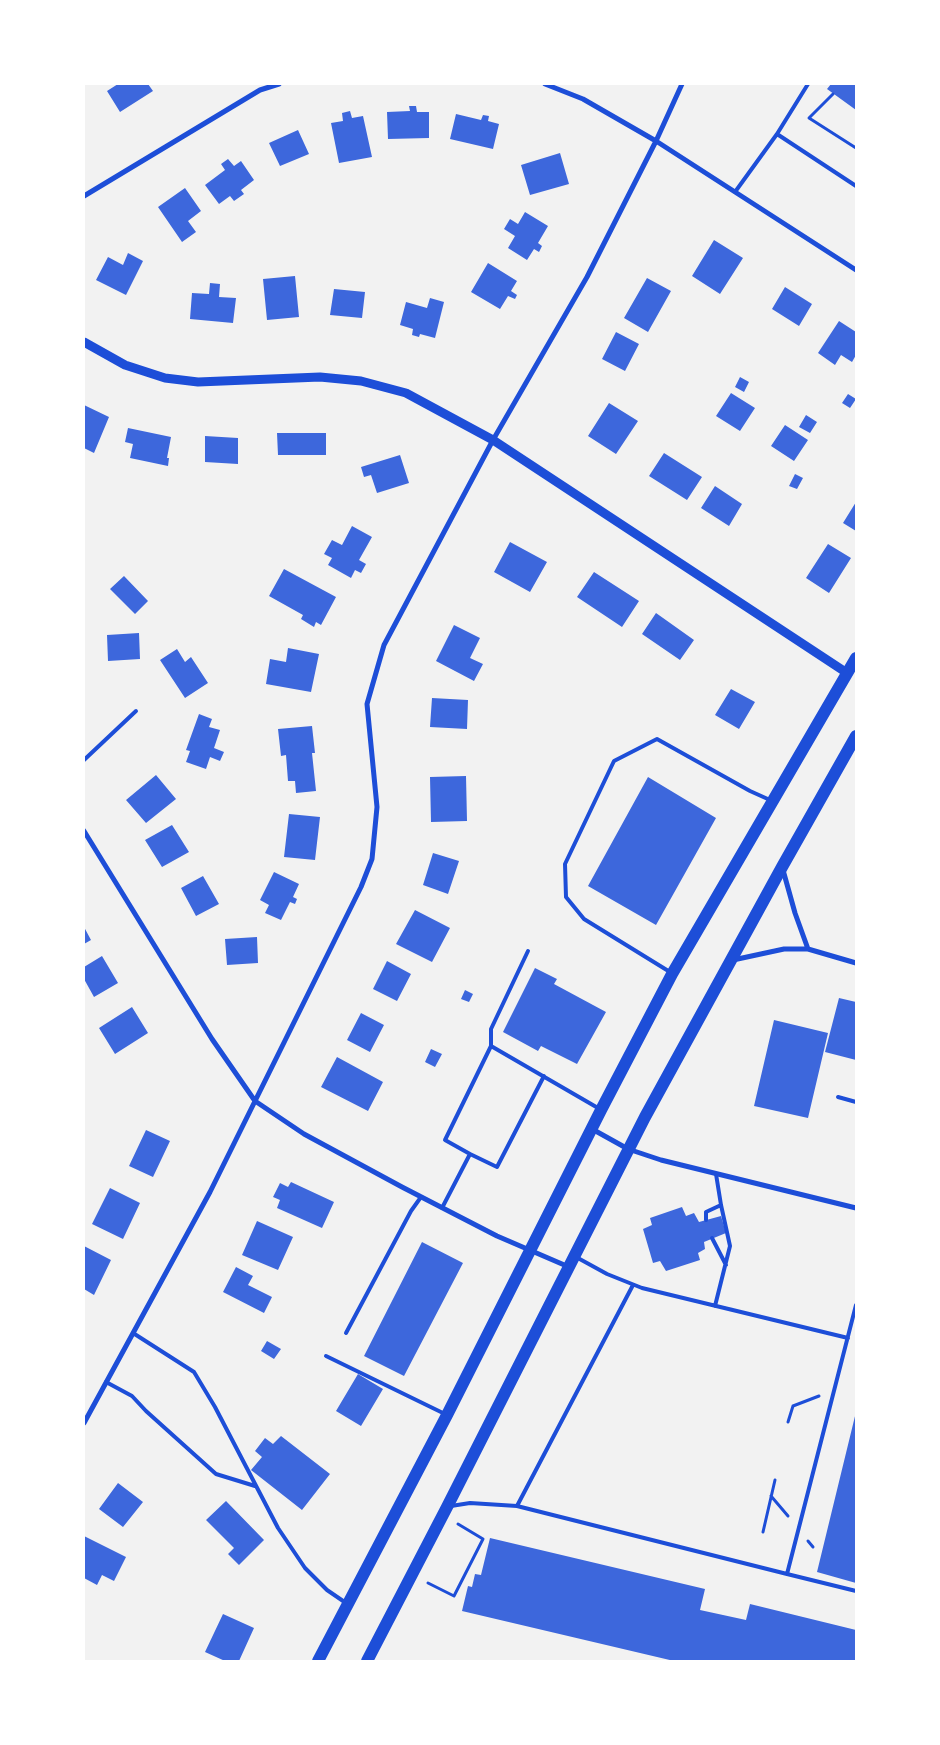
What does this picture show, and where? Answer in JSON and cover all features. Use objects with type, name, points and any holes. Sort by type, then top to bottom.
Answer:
[{"type":"main road","points":[[318,1661],[447,1415],[672,974],[772,801],[849,674],[856,658]]},
{"type":"main road","points":[[367,1661],[448,1507],[628,1149],[730,961],[856,736]]},
{"type":"street","points":[[84,196],[260,90],[279,84]]},
{"type":"street","points":[[546,84],[583,99],[656,141],[856,270]]},
{"type":"street","points":[[84,1423],[210,1192],[361,887],[372,860],[376,807],[367,704],[384,645],[493,440],[587,277],[656,141],[682,84]]},
{"type":"street","points":[[84,342],[125,365],[164,378],[198,382],[320,377],[361,381],[406,393],[493,440],[849,674]]},
{"type":"street","points":[[84,831],[212,1039],[256,1101],[304,1134],[497,1236],[530,1250],[572,1261]]},
{"type":"street","points":[[782,867],[795,913],[808,949]]},
{"type":"street","points":[[730,961],[784,949],[808,949],[856,964]]},
{"type":"street","points":[[592,1129],[628,1149],[661,1160],[856,1208]]},
{"type":"lane","points":[[735,192],[777,134],[808,84]]},
{"type":"lane","points":[[777,134],[856,186]]},
{"type":"lane","points":[[84,760],[136,712]]},
{"type":"lane","points":[[672,974],[584,919],[566,897],[565,864],[614,761],[657,740],[772,801]]},
{"type":"lane","points":[[528,951],[491,1029],[492,1046],[445,1140],[497,1168],[544,1076]]},
{"type":"lane","points":[[492,1046],[601,1110]]},
{"type":"lane","points":[[838,1097],[856,1102]]},
{"type":"lane","points":[[442,1208],[470,1154]]},
{"type":"lane","points":[[716,1174],[730,1246],[716,1306]]},
{"type":"lane","points":[[346,1334],[411,1211],[421,1197]]},
{"type":"lane","points":[[706,1220],[706,1212],[721,1205]]},
{"type":"lane","points":[[712,1238],[726,1265]]},
{"type":"lane","points":[[572,1261],[633,1285],[848,1338]]},
{"type":"lane","points":[[517,1506],[633,1285]]},
{"type":"lane","points":[[787,1574],[856,1305]]},
{"type":"lane","points":[[133,1333],[194,1372],[215,1407],[278,1528],[305,1568],[327,1590],[348,1604]]},
{"type":"lane","points":[[326,1356],[447,1415]]},
{"type":"lane","points":[[106,1382],[132,1396],[146,1412],[216,1474],[255,1486]]},
{"type":"lane","points":[[448,1507],[470,1503],[517,1506],[856,1591]]},
{"type":"path","points":[[833,94],[809,118],[856,148]]},
{"type":"path","points":[[763,1532],[775,1480]]},
{"type":"path","points":[[428,1582],[454,1596],[484,1539],[458,1524]]},
{"type":"building","points":[[118,84],[148,84],[153,91],[120,112],[107,91]]},
{"type":"building","points":[[831,84],[856,84],[856,110],[827,89]]},
{"type":"building","points":[[409,106],[416,106],[417,112],[429,112],[429,138],[388,139],[387,112],[410,111]]},
{"type":"building","points":[[350,111],[352,118],[363,116],[372,157],[339,163],[331,123],[343,121],[342,113]]},
{"type":"building","points":[[456,114],[481,120],[483,115],[489,116],[488,121],[499,124],[493,149],[450,139]]},
{"type":"building","points":[[298,130],[309,154],[280,166],[269,143]]},
{"type":"building","points":[[560,153],[569,184],[530,195],[521,165]]},
{"type":"building","points":[[228,159],[234,166],[241,161],[254,180],[241,190],[244,194],[234,201],[230,196],[219,204],[205,185],[225,170],[221,164]]},
{"type":"building","points":[[185,188],[201,211],[188,221],[196,232],[182,242],[158,207]]},
{"type":"building","points":[[525,212],[548,226],[538,243],[542,246],[539,252],[534,249],[527,260],[508,248],[515,236],[504,229],[510,219],[518,224]]},
{"type":"building","points":[[714,240],[743,258],[720,294],[692,276]]},
{"type":"building","points":[[128,253],[143,261],[126,295],[96,280],[108,257],[123,265]]},
{"type":"building","points":[[488,263],[517,281],[511,291],[517,295],[515,299],[508,296],[500,309],[471,292]]},
{"type":"building","points":[[295,276],[299,317],[267,320],[263,279]]},
{"type":"building","points":[[647,278],[671,291],[648,332],[624,318]]},
{"type":"building","points":[[210,283],[220,284],[219,297],[236,298],[233,323],[190,319],[192,293],[209,294]]},
{"type":"building","points":[[785,287],[812,304],[799,326],[772,309]]},
{"type":"building","points":[[334,289],[365,292],[362,318],[330,315]]},
{"type":"building","points":[[430,298],[444,302],[435,338],[420,334],[419,337],[412,335],[413,329],[400,325],[406,302],[427,308]]},
{"type":"building","points":[[839,321],[856,332],[856,355],[852,362],[841,355],[835,365],[818,353]]},
{"type":"building","points":[[616,332],[639,344],[625,371],[602,359]]},
{"type":"building","points":[[740,377],[749,382],[744,392],[735,387]]},
{"type":"building","points":[[731,393],[755,408],[740,431],[716,416]]},
{"type":"building","points":[[848,394],[856,399],[850,408],[842,403]]},
{"type":"building","points":[[609,403],[638,421],[616,454],[588,436]]},
{"type":"building","points":[[84,405],[109,417],[94,453],[84,448]]},
{"type":"building","points":[[806,415],[817,422],[810,433],[799,427]]},
{"type":"building","points":[[785,425],[808,440],[794,461],[771,446]]},
{"type":"building","points":[[128,428],[171,437],[167,458],[169,458],[168,466],[130,458],[133,444],[125,442]]},
{"type":"building","points":[[277,433],[326,433],[326,455],[278,455]]},
{"type":"building","points":[[205,436],[238,438],[238,464],[205,462]]},
{"type":"building","points":[[664,453],[702,477],[687,500],[649,476]]},
{"type":"building","points":[[400,455],[409,483],[377,493],[371,475],[364,477],[361,467]]},
{"type":"building","points":[[795,474],[803,478],[797,489],[789,486]]},
{"type":"building","points":[[715,486],[742,504],[729,526],[701,508]]},
{"type":"building","points":[[856,502],[856,531],[843,523]]},
{"type":"building","points":[[352,526],[372,537],[359,560],[366,564],[361,573],[355,570],[351,578],[328,565],[332,558],[324,554],[332,540],[342,545]]},
{"type":"building","points":[[510,542],[547,562],[530,592],[494,572]]},
{"type":"building","points":[[828,544],[851,558],[829,593],[806,578]]},
{"type":"building","points":[[284,569],[336,597],[321,625],[316,622],[314,627],[301,619],[303,615],[269,596]]},
{"type":"building","points":[[594,572],[639,601],[622,627],[577,597]]},
{"type":"building","points":[[124,576],[148,601],[135,614],[110,589]]},
{"type":"building","points":[[656,613],[694,640],[680,660],[642,634]]},
{"type":"building","points":[[454,625],[480,638],[470,658],[483,664],[474,681],[436,661]]},
{"type":"building","points":[[139,633],[140,659],[108,661],[107,635]]},
{"type":"building","points":[[288,648],[319,654],[311,692],[266,684],[270,659],[286,662]]},
{"type":"building","points":[[177,649],[185,662],[191,657],[208,683],[185,698],[160,660]]},
{"type":"building","points":[[731,689],[755,702],[739,729],[715,715]]},
{"type":"building","points":[[432,698],[468,700],[467,729],[430,727]]},
{"type":"building","points":[[199,714],[212,719],[209,727],[220,730],[214,748],[224,752],[220,761],[210,757],[206,769],[186,762],[190,751],[186,750]]},
{"type":"building","points":[[312,726],[315,753],[312,753],[316,791],[296,793],[295,781],[288,781],[286,755],[281,756],[278,729]]},
{"type":"building","points":[[156,775],[176,799],[146,823],[126,800]]},
{"type":"building","points":[[466,776],[467,821],[431,822],[430,777]]},
{"type":"building","points":[[648,777],[716,818],[656,925],[588,886]]},
{"type":"building","points":[[289,814],[320,817],[315,860],[284,857]]},
{"type":"building","points":[[172,825],[189,852],[162,867],[145,840]]},
{"type":"building","points":[[433,853],[459,861],[448,894],[423,885]]},
{"type":"building","points":[[274,872],[299,884],[293,897],[297,899],[295,904],[290,902],[281,920],[265,913],[269,905],[260,900]]},
{"type":"building","points":[[203,876],[219,904],[196,916],[181,888]]},
{"type":"building","points":[[415,910],[450,928],[432,962],[396,944]]},
{"type":"building","points":[[84,927],[91,940],[84,944]]},
{"type":"building","points":[[257,937],[258,963],[227,965],[225,939]]},
{"type":"building","points":[[102,956],[118,983],[94,997],[84,979],[84,967]]},
{"type":"building","points":[[387,961],[411,974],[397,1001],[373,989]]},
{"type":"building","points":[[535,968],[557,979],[554,984],[606,1012],[577,1064],[541,1046],[538,1051],[503,1032]]},
{"type":"building","points":[[465,990],[473,994],[469,1002],[461,999]]},
{"type":"building","points":[[839,998],[856,1002],[856,1060],[825,1052]]},
{"type":"building","points":[[132,1007],[148,1033],[115,1054],[99,1028]]},
{"type":"building","points":[[361,1013],[384,1025],[370,1052],[347,1040]]},
{"type":"building","points":[[774,1020],[828,1033],[808,1118],[754,1106]]},
{"type":"building","points":[[431,1049],[442,1054],[435,1067],[425,1062]]},
{"type":"building","points":[[337,1057],[383,1082],[368,1111],[321,1087]]},
{"type":"building","points":[[146,1130],[170,1141],[153,1177],[129,1166]]},
{"type":"building","points":[[291,1182],[334,1202],[322,1228],[277,1208],[280,1200],[273,1197],[280,1183],[288,1187]]},
{"type":"building","points":[[110,1188],[140,1203],[123,1239],[92,1224]]},
{"type":"building","points":[[682,1207],[686,1216],[694,1213],[699,1222],[721,1216],[726,1233],[704,1242],[705,1249],[698,1253],[700,1260],[666,1271],[660,1261],[653,1263],[643,1229],[652,1225],[650,1218]]},
{"type":"building","points":[[257,1221],[293,1237],[278,1270],[242,1255]]},
{"type":"building","points":[[422,1242],[463,1263],[404,1376],[364,1356]]},
{"type":"building","points":[[84,1246],[111,1260],[94,1295],[84,1289]]},
{"type":"building","points":[[236,1267],[253,1276],[248,1285],[272,1297],[264,1313],[223,1292]]},
{"type":"building","points":[[267,1341],[281,1349],[274,1359],[261,1351]]},
{"type":"building","points":[[358,1374],[383,1389],[361,1426],[336,1411]]},
{"type":"building","points":[[856,1412],[856,1583],[817,1572]]},
{"type":"building","points":[[281,1436],[330,1474],[302,1510],[251,1470],[262,1457],[255,1451],[265,1438],[273,1444]]},
{"type":"building","points":[[118,1483],[143,1502],[123,1527],[99,1509]]},
{"type":"building","points":[[226,1501],[264,1540],[239,1565],[228,1554],[234,1548],[206,1520]]},
{"type":"building","points":[[84,1536],[126,1557],[114,1581],[102,1575],[97,1585],[84,1578]]},
{"type":"building","points":[[490,1538],[705,1589],[700,1610],[746,1620],[750,1604],[856,1630],[856,1661],[674,1661],[462,1611],[468,1586],[472,1587],[475,1574],[481,1575]]},
{"type":"building","points":[[223,1614],[254,1628],[239,1661],[225,1661],[205,1652]]}]
